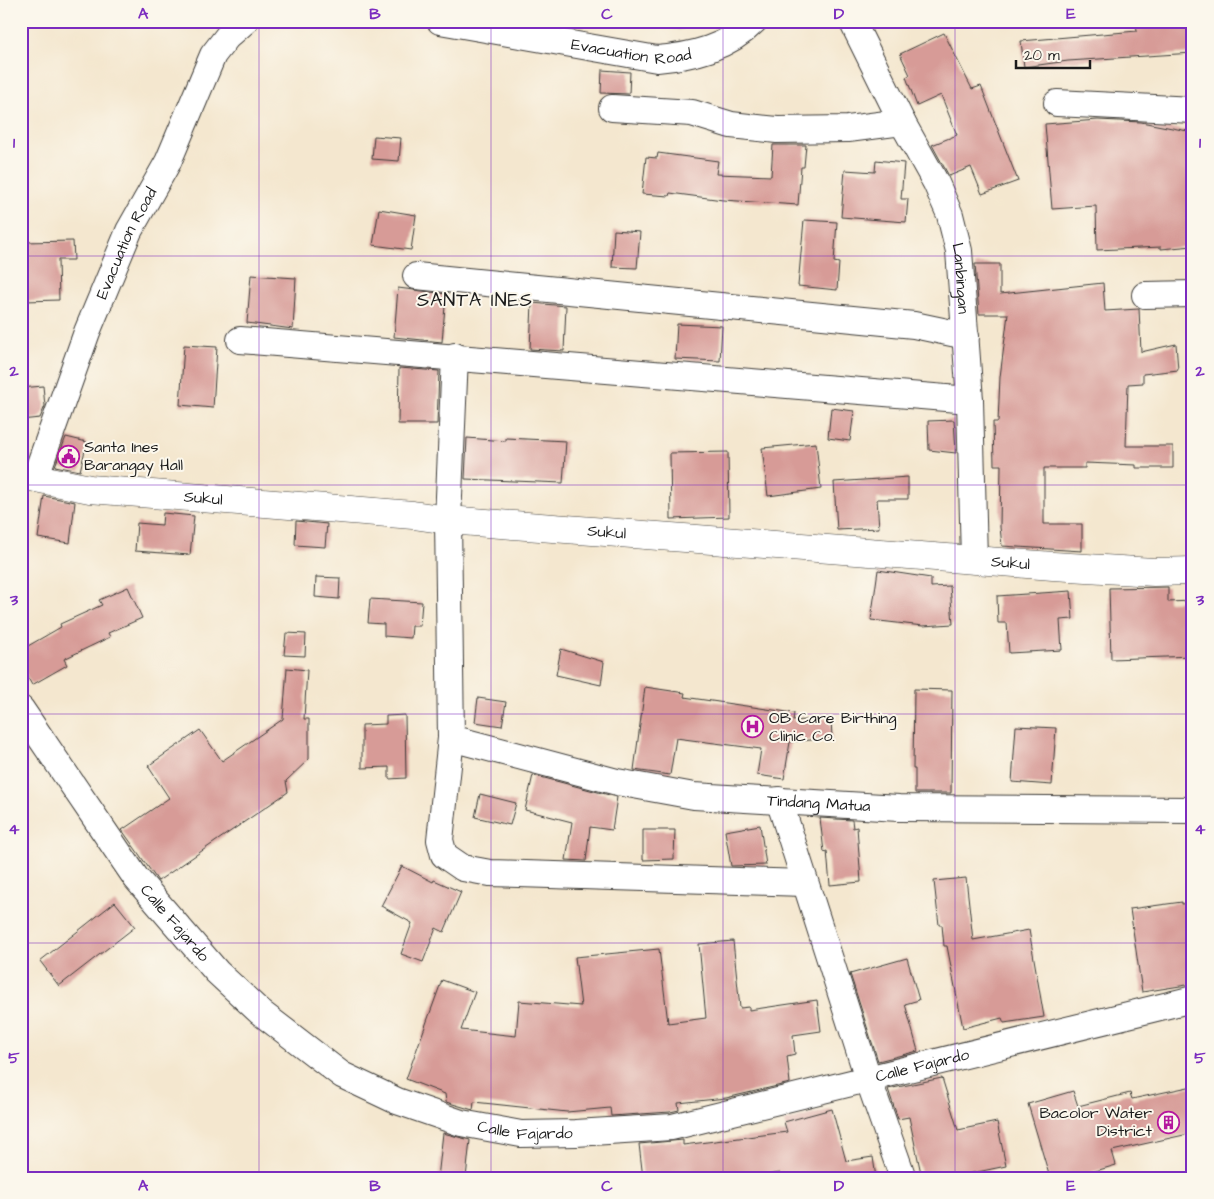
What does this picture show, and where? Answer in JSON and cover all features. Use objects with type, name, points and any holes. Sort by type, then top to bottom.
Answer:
[{"type":"street","name":"Evacuation Road","points":[[28,477],[129,231],[168,162],[213,55],[227,37],[245,21]]},
{"type":"street","name":"Evacuation Road","points":[[440,21],[657,59],[686,56],[712,48],[736,37],[754,21]]},
{"type":"street","name":"Lanbingan","points":[[852,21],[902,122],[936,183],[950,215],[959,251],[970,400],[974,560]]},
{"type":"street","points":[[1057,103],[1193,110]]},
{"type":"street","points":[[612,108],[692,112],[731,125],[777,130],[848,129],[902,122]]},
{"type":"street","points":[[416,276],[914,325],[966,336]]},
{"type":"street","points":[[1146,295],[1193,294]]},
{"type":"street","points":[[240,340],[455,356],[970,400]]},
{"type":"street","points":[[455,356],[448,520],[451,738],[440,840],[444,856],[463,868],[490,873],[805,883]]},
{"type":"street","name":"Sukul","points":[[28,477],[90,489],[413,515],[448,520],[974,560],[1154,572],[1193,571]]},
{"type":"street","name":"Calle Fajardo","points":[[21,709],[136,878],[217,972],[260,1012],[342,1075],[397,1101],[460,1124],[521,1134],[576,1133],[672,1127],[1193,999]]},
{"type":"street","name":"Tindang Matua","points":[[451,738],[617,782],[694,796],[899,808],[1193,810]]},
{"type":"street","points":[[779,800],[868,1078],[904,1178]]},
{"type":"green space","points":[[627,21],[704,21],[680,29]]},
{"type":"building","points":[[1136,21],[1193,21],[1193,53],[1068,61],[1024,67],[1021,41],[1137,31]]},
{"type":"building","points":[[944,33],[972,89],[981,86],[1018,181],[982,194],[971,167],[949,176],[932,145],[957,135],[941,95],[917,106],[906,77],[910,75],[900,54]]},
{"type":"building","points":[[602,70],[630,72],[629,94],[601,93]]},
{"type":"building","points":[[1098,120],[1141,122],[1193,132],[1193,246],[1161,249],[1161,247],[1097,250],[1096,206],[1052,209],[1045,124]]},
{"type":"building","points":[[374,136],[401,138],[399,161],[372,159]]},
{"type":"building","points":[[773,145],[806,145],[804,167],[801,167],[798,205],[723,200],[670,193],[669,196],[642,194],[646,157],[657,158],[658,153],[718,161],[716,174],[771,176]]},
{"type":"building","points":[[876,160],[904,163],[901,199],[908,199],[906,222],[841,217],[845,170],[875,172]]},
{"type":"building","points":[[379,209],[416,215],[411,250],[373,245]]},
{"type":"building","points":[[804,220],[837,222],[834,262],[839,263],[837,290],[798,286]]},
{"type":"building","points":[[614,230],[640,232],[637,268],[612,267]]},
{"type":"building","points":[[73,241],[74,260],[58,260],[59,300],[25,301],[24,242]]},
{"type":"building","points":[[975,264],[1000,264],[1000,294],[1103,283],[1105,311],[1139,309],[1141,352],[1176,344],[1178,370],[1143,374],[1143,383],[1128,384],[1126,446],[1173,446],[1173,468],[1136,468],[1136,465],[1085,463],[1085,468],[1044,468],[1044,524],[1082,524],[1082,551],[1002,546],[1000,527],[1001,465],[994,465],[993,422],[998,422],[1000,377],[1008,314],[979,314]]},
{"type":"building","points":[[251,275],[296,278],[293,329],[247,323]]},
{"type":"building","points":[[398,288],[446,294],[442,342],[394,337]]},
{"type":"building","points":[[532,303],[566,306],[564,351],[530,349]]},
{"type":"building","points":[[677,324],[722,326],[720,361],[675,359]]},
{"type":"building","points":[[184,345],[217,347],[213,408],[180,405]]},
{"type":"building","points":[[399,368],[439,371],[437,424],[398,424]]},
{"type":"building","points":[[43,386],[45,406],[40,418],[21,420],[21,388]]},
{"type":"building","points":[[831,408],[854,411],[850,441],[828,438]]},
{"type":"building","points":[[954,420],[956,453],[929,450],[928,421]]},
{"type":"building","name":"Santa Ines Barangay Hall","points":[[66,437],[87,442],[80,471],[55,466]]},
{"type":"building","points":[[467,438],[506,441],[506,438],[566,441],[563,483],[465,479]]},
{"type":"building","points":[[816,443],[821,489],[768,496],[762,448]]},
{"type":"building","points":[[728,452],[729,517],[671,519],[670,453]]},
{"type":"building","points":[[908,477],[908,499],[877,499],[879,528],[837,530],[834,482]]},
{"type":"building","points":[[44,496],[75,502],[70,543],[38,538]]},
{"type":"building","points":[[163,513],[194,516],[190,555],[135,551],[137,523],[162,525]]},
{"type":"building","points":[[296,521],[327,524],[325,547],[295,545]]},
{"type":"building","points":[[878,570],[931,578],[931,587],[950,586],[953,624],[923,626],[871,620]]},
{"type":"building","points":[[316,577],[340,578],[339,599],[315,597]]},
{"type":"building","points":[[128,587],[142,618],[108,633],[110,637],[64,659],[67,665],[32,685],[21,666],[21,650],[61,627],[60,624],[102,605],[99,600]]},
{"type":"building","points":[[1168,587],[1168,602],[1193,601],[1193,656],[1111,659],[1109,588]]},
{"type":"building","points":[[1071,591],[1073,619],[1060,620],[1062,650],[1009,653],[1007,623],[998,623],[997,596]]},
{"type":"building","points":[[370,599],[422,602],[420,626],[412,626],[411,638],[384,636],[384,624],[368,623]]},
{"type":"building","points":[[286,633],[306,634],[305,656],[284,655]]},
{"type":"building","points":[[561,649],[604,662],[601,685],[556,675]]},
{"type":"building","points":[[287,668],[307,670],[304,719],[309,719],[309,759],[286,781],[288,792],[158,881],[122,830],[169,798],[148,766],[200,730],[222,761],[283,719]]},
{"type":"building","points":[[645,687],[685,693],[684,697],[794,713],[793,721],[831,718],[832,738],[790,742],[784,779],[757,775],[761,749],[676,738],[670,775],[634,770]]},
{"type":"building","points":[[914,689],[952,690],[951,793],[915,793],[915,769],[913,769]]},
{"type":"building","points":[[478,698],[506,702],[502,726],[475,722]]},
{"type":"building","points":[[405,715],[406,778],[389,779],[389,767],[362,768],[362,725],[386,724],[386,716]]},
{"type":"building","points":[[1016,726],[1056,728],[1052,785],[1012,782]]},
{"type":"building","points":[[533,775],[617,797],[612,830],[590,827],[586,861],[566,860],[572,822],[525,810]]},
{"type":"building","points":[[480,794],[516,803],[510,825],[475,817]]},
{"type":"building","points":[[820,818],[852,820],[853,828],[857,827],[861,882],[830,885],[827,851],[824,852]]},
{"type":"building","points":[[760,825],[766,865],[731,866],[725,831]]},
{"type":"building","points":[[643,830],[675,830],[674,859],[643,860]]},
{"type":"building","points":[[402,866],[433,882],[434,880],[461,892],[444,932],[436,928],[423,962],[401,954],[412,923],[381,906]]},
{"type":"building","points":[[966,878],[973,940],[1029,930],[1044,1017],[1004,1023],[1002,1018],[963,1028],[947,946],[944,946],[942,925],[939,925],[934,881]]},
{"type":"building","points":[[115,902],[135,927],[59,986],[40,961]]},
{"type":"building","points":[[1182,902],[1182,904],[1193,903],[1193,984],[1142,992],[1130,909]]},
{"type":"building","points":[[733,941],[740,1008],[749,1007],[749,1010],[817,1000],[821,1031],[793,1035],[795,1054],[787,1056],[790,1083],[726,1098],[678,1103],[679,1110],[670,1112],[611,1116],[610,1108],[567,1112],[474,1102],[473,1110],[446,1102],[445,1094],[406,1079],[442,980],[475,992],[461,1030],[516,1036],[519,1001],[581,1006],[575,957],[659,949],[668,1023],[706,1018],[699,944]]},
{"type":"building","points":[[907,958],[919,1000],[905,1004],[918,1051],[878,1061],[850,974]]},
{"type":"building","points":[[942,1078],[958,1130],[997,1122],[1006,1166],[968,1174],[968,1178],[922,1178],[909,1117],[898,1119],[888,1089]]},
{"type":"building","points":[[1193,1086],[1193,1133],[1112,1151],[1116,1165],[1072,1178],[1050,1178],[1028,1104],[1073,1091],[1078,1106],[1130,1093],[1132,1099]]},
{"type":"building","points":[[832,1109],[846,1161],[873,1157],[876,1178],[781,1178],[780,1173],[748,1178],[643,1178],[639,1144],[683,1140],[683,1145],[787,1132],[784,1122]]},
{"type":"building","points":[[443,1133],[470,1140],[466,1178],[438,1178]]},
{"type":"place","name":"Santa Ines Barangay Hall","points":[[68,456]]},
{"type":"place","name":"OB Care Birthing Clinic Co.","points":[[753,727]]},
{"type":"place","name":"Bacolor Water District","points":[[1168,1122]]},
{"type":"district","name":"SANTA INES","points":[[475,300]]}]
